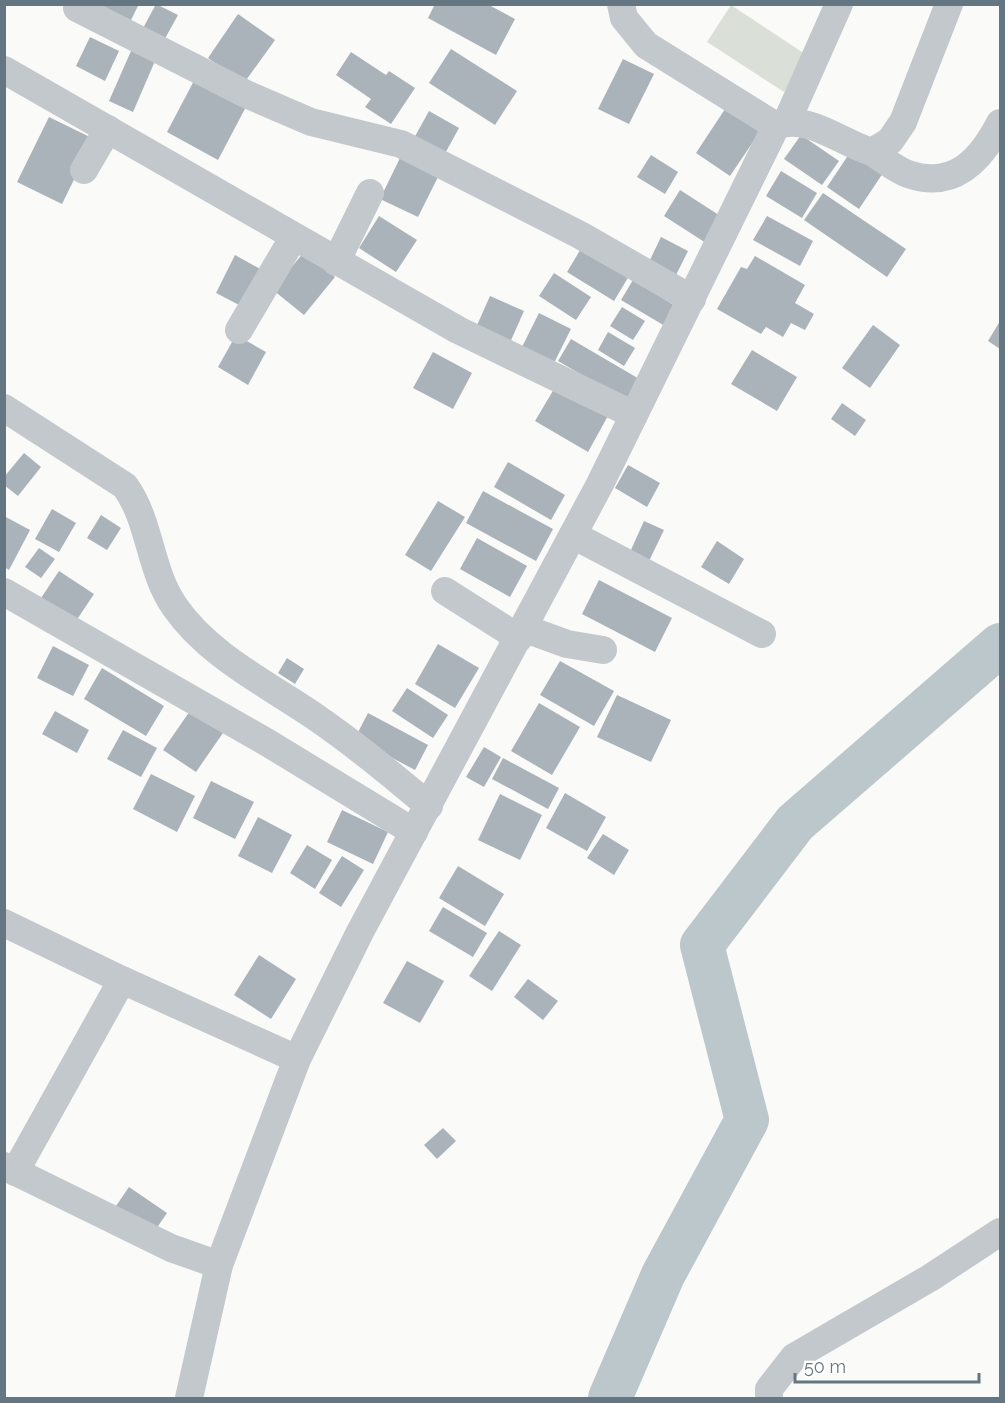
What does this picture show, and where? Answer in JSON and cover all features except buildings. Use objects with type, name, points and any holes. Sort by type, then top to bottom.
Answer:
[{"type":"street","points":[[621,4],[624,18],[646,45],[781,124],[810,125],[872,152],[907,174],[938,180],[963,171],[990,143],[1000,123]]},
{"type":"street","points":[[189,1398],[219,1265],[297,1059],[360,932],[573,536],[839,4]]},
{"type":"street","points":[[872,152],[890,141],[903,122],[949,4]]},
{"type":"street","points":[[77,8],[267,104],[321,125],[401,144],[580,235],[692,299]]},
{"type":"street","points":[[4,70],[293,238],[458,330],[634,415]]},
{"type":"street","points":[[84,170],[108,129]]},
{"type":"street","points":[[336,262],[370,193]]},
{"type":"street","points":[[239,330],[293,238]]},
{"type":"street","points":[[4,408],[125,486],[137,504],[161,585],[176,609],[205,640],[359,748],[429,806]]},
{"type":"street","points":[[573,536],[762,634]]},
{"type":"street","points":[[445,591],[521,633],[603,650]]},
{"type":"street","points":[[4,592],[268,742],[414,832]]},
{"type":"street","points":[[4,923],[122,980],[297,1059]]},
{"type":"street","points":[[122,980],[10,1169],[171,1248],[219,1265]]},
{"type":"street","points":[[769,1398],[770,1389],[794,1357],[930,1278],[1000,1232]]},
{"type":"shaded area","points":[[731,5],[808,56],[784,92],[707,42]]},
{"type":"waterway","points":[[610,1398],[663,1275],[747,1120],[702,945],[795,823],[1000,645]]}]
